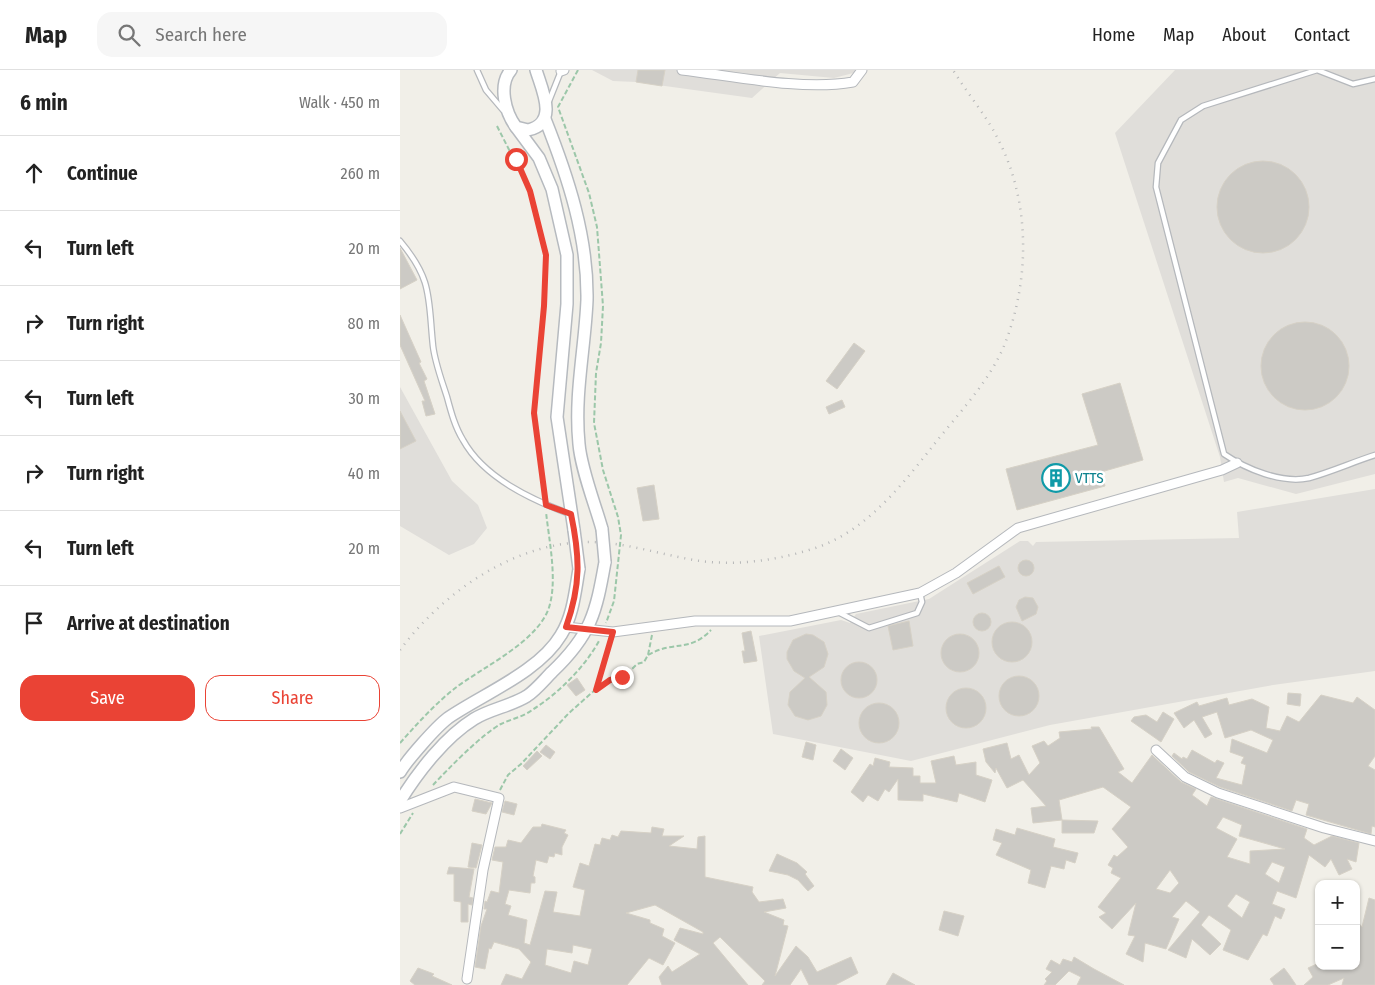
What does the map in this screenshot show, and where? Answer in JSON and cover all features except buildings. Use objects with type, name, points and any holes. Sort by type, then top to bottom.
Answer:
[{"type":"main road","points":[[400,800],[415,777],[441,747],[474,719],[527,696],[575,650],[588,631],[599,599],[605,562],[602,529],[579,446],[577,403],[587,299],[581,229],[566,170],[545,119],[547,106],[536,70]]},
{"type":"main road","points":[[400,772],[446,720],[513,679],[541,658],[561,637],[572,611],[579,569],[558,418],[567,304],[567,254],[552,189],[539,158],[514,122],[503,86],[508,72]]},
{"type":"main road","points":[[514,122],[522,130],[533,129],[545,119]]},
{"type":"street","points":[[682,70],[796,83],[836,85],[853,82],[862,70]]},
{"type":"street","points":[[566,627],[588,631],[613,632],[695,622],[790,621],[920,593],[956,573],[1018,528],[1222,470],[1237,463]]},
{"type":"street","points":[[1156,750],[1185,776],[1218,793],[1309,824],[1375,841]]},
{"type":"street","points":[[400,808],[454,787],[496,796],[499,802],[486,848],[467,979]]},
{"type":"lane","points":[[477,70],[486,90],[514,122]]},
{"type":"lane","points":[[547,106],[562,70]]},
{"type":"lane","points":[[1375,79],[1354,84],[1317,70],[1202,106],[1181,120],[1158,163],[1156,187],[1224,454],[1237,463],[1282,478],[1307,478],[1375,455]]},
{"type":"lane","points":[[400,241],[416,260],[425,277],[431,300],[433,348],[440,378],[462,439],[473,456],[501,479],[546,505],[571,514]]},
{"type":"lane","points":[[837,612],[869,628],[917,613],[922,602],[920,593]]},
{"type":"path","points":[[400,743],[437,704],[516,647],[536,630],[550,605],[552,563],[534,413],[544,306],[546,255],[530,191],[516,159],[497,126]]},
{"type":"path","points":[[648,655],[663,648],[698,642],[714,626],[729,622]]},
{"type":"path","points":[[496,796],[508,774],[521,764],[570,712],[610,680],[626,675],[637,664],[644,662],[648,655],[652,635],[661,625]]},
{"type":"path","points":[[596,690],[613,632]]},
{"type":"shaded area","points":[[592,70],[865,70],[834,78],[780,73],[752,98],[636,82],[613,81]]},
{"type":"shaded area","points":[[1175,70],[1375,70],[1375,474],[1296,494],[1238,478],[1224,482],[1220,457],[1115,133]]},
{"type":"shaded area","points":[[400,387],[452,481],[478,505],[487,528],[474,544],[449,555],[400,526]]},
{"type":"shaded area","points":[[1375,489],[1375,671],[1273,685],[1050,725],[911,761],[773,734],[759,636],[841,620],[850,623],[856,614],[929,599],[1020,541],[1028,541],[1033,546],[1036,542],[1239,538],[1237,512]]},
{"type":"railway","points":[[400,650],[440,606],[464,587],[490,570],[518,557],[547,547],[577,542],[607,543],[710,562],[758,561],[790,555],[821,546],[854,528],[883,504],[909,476],[963,409],[992,369],[1006,341],[1019,291],[1023,239],[1021,213],[1009,163],[988,121],[953,70]]},
{"type":"place","name":"VTTS","points":[[1056,478]]},
{"type":"route","points":[[516,159],[530,191],[546,255],[544,306],[534,413],[546,505],[571,514],[574,530],[579,569],[572,611],[566,627],[588,631],[613,632],[608,644],[604,666],[599,672],[600,676],[596,690],[602,684],[622,677]]}]
